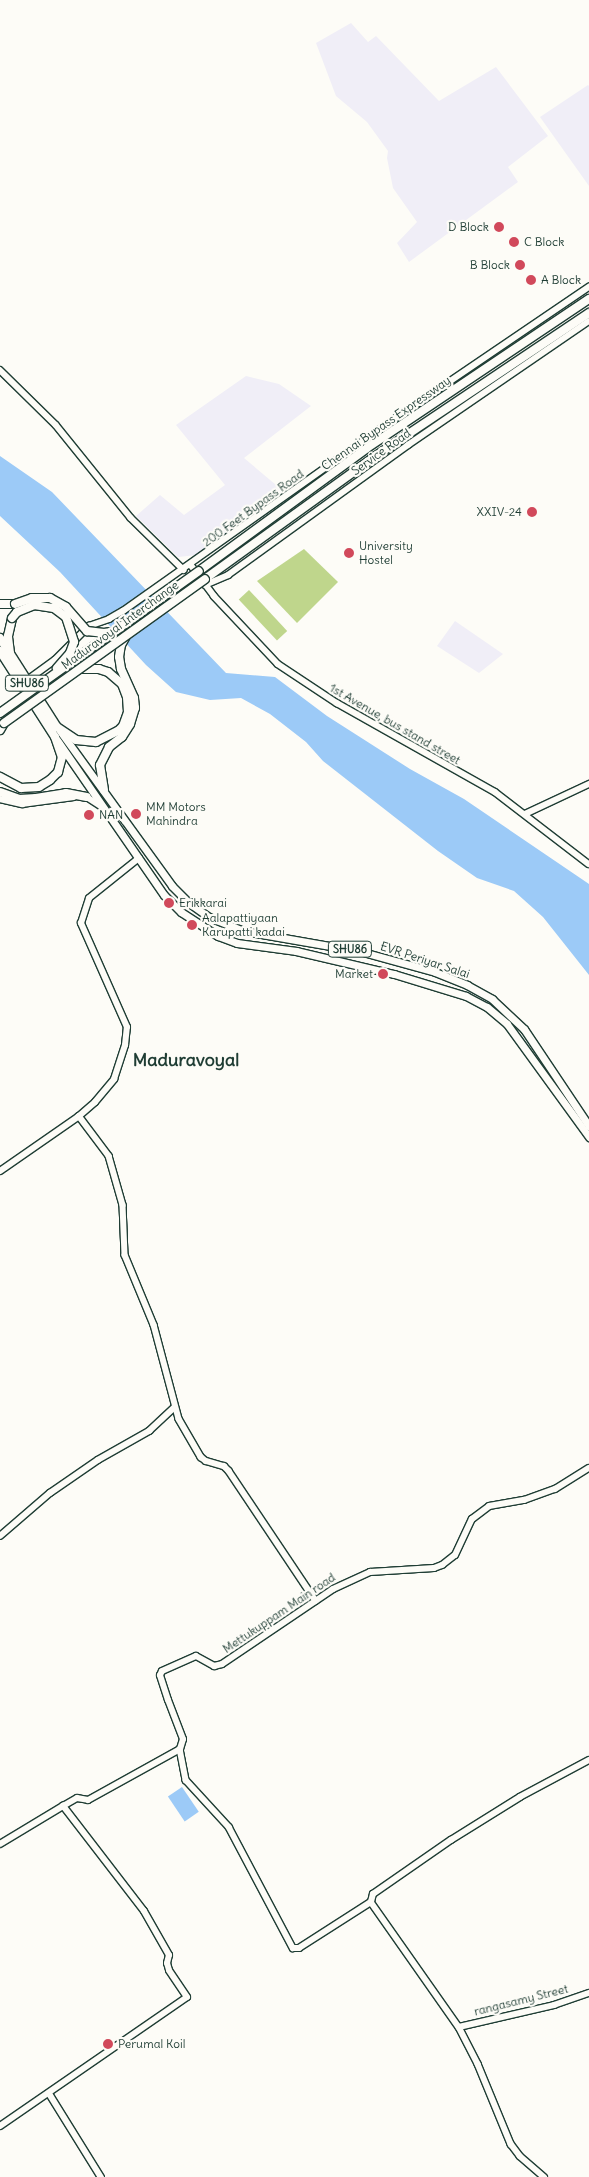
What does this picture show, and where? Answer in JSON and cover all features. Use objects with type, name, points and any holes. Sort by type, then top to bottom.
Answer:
[{"type":"highway","name":"Chennai Bypass Expressway","points":[[199,571],[367,448],[589,299]]},
{"type":"highway","name":"Chennai Bypass Expressway","points":[[205,582],[374,457],[589,313]]},
{"type":"highway","name":"Maduravoyal Interchange","points":[[0,713],[199,571]]},
{"type":"highway","name":"Maduravoyal Interchange","points":[[2,724],[129,632],[205,582]]},
{"type":"highway","points":[[0,604],[15,604],[32,598],[50,598],[66,607],[87,631],[104,633],[122,626]]},
{"type":"highway","points":[[9,661],[8,636],[12,618],[26,608],[43,606],[61,612],[70,623],[74,642],[70,653],[44,682]]},
{"type":"highway","points":[[104,790],[100,765],[108,747],[122,737],[134,718],[134,698],[121,669],[119,657],[121,645],[129,632]]},
{"type":"highway","name":"SHU86","points":[[0,638],[9,661],[56,736]]},
{"type":"highway","points":[[0,651],[9,661]]},
{"type":"highway","points":[[0,659],[9,661]]},
{"type":"highway","name":"SHU86","points":[[9,661],[26,681],[57,727]]},
{"type":"highway","points":[[57,727],[76,740],[96,742],[118,731],[125,720],[128,704],[125,691],[118,680],[108,672],[99,669],[79,669]]},
{"type":"highway","points":[[0,730],[2,724]]},
{"type":"highway","points":[[0,777],[13,786],[21,788],[35,788],[50,780],[58,772],[62,757],[56,736]]},
{"type":"highway","points":[[0,792],[19,799],[36,798],[66,792],[87,797]]},
{"type":"main road","name":"SHU86","points":[[57,727],[104,790]]},
{"type":"main road","name":"SHU86","points":[[56,736],[104,808]]},
{"type":"main road","name":"EVR Periyar Salai","points":[[104,790],[172,886],[189,903],[209,917],[244,931],[359,951],[435,972],[467,985],[492,999],[524,1030],[589,1137]]},
{"type":"main road","name":"EVR Periyar Salai","points":[[104,808],[164,895],[176,906],[218,936],[237,943],[305,953],[439,987],[466,996],[487,1007],[506,1024],[589,1126]]},
{"type":"main road","points":[[0,1171],[80,1116],[96,1102],[114,1079],[127,1036],[127,1027],[81,924],[90,898],[139,858]]},
{"type":"main road","points":[[305,953],[308,942]]},
{"type":"main road","name":"Mettukuppam Main road","points":[[180,1749],[183,1739],[160,1675],[162,1672],[196,1656],[214,1666],[222,1664],[339,1586],[370,1572],[434,1568],[442,1565],[455,1555],[472,1519],[489,1506],[524,1500],[555,1489],[589,1468]]},
{"type":"main road","points":[[0,2126],[187,1996],[169,1970],[168,1953],[144,1911],[63,1806],[76,1798],[88,1800],[180,1749]]},
{"type":"street","name":"200 Feet Bypass Road","points":[[26,681],[56,660],[89,626],[115,617],[184,570],[393,420],[589,287]]},
{"type":"street","name":"Service Road","points":[[205,582],[228,574],[401,450],[589,321]]},
{"type":"street","points":[[0,370],[56,425],[131,518],[184,570]]},
{"type":"street","points":[[191,565],[205,582]]},
{"type":"street","name":"1st Avenue, bus stand street","points":[[205,582],[278,664],[338,703],[495,792],[589,864]]},
{"type":"street","points":[[525,814],[589,784]]},
{"type":"street","points":[[0,799],[22,804],[55,798],[87,797],[104,808]]},
{"type":"street","points":[[80,1116],[109,1156],[123,1205],[126,1255],[154,1326],[175,1407],[196,1450],[206,1461],[219,1463],[229,1472],[316,1601]]},
{"type":"street","points":[[0,1536],[50,1493],[98,1460],[149,1431],[175,1407]]},
{"type":"street","points":[[180,1749],[186,1780],[229,1827],[291,1946],[298,1948],[371,1902],[373,1894],[451,1840],[520,1797],[589,1760]]},
{"type":"street","points":[[0,1844],[63,1806]]},
{"type":"street","points":[[371,1902],[458,2026],[478,2064],[511,2144],[520,2156],[544,2177]]},
{"type":"street","name":"rangasamy Street","points":[[458,2026],[554,2005],[589,1993]]},
{"type":"street","points":[[49,2093],[101,2177]]},
{"type":"shaded area","points":[[351,23],[368,42],[376,36],[439,101],[496,67],[548,136],[508,167],[518,182],[409,262],[397,243],[417,222],[393,188],[387,158],[388,151],[367,122],[336,96],[316,43]]},
{"type":"shaded area","points":[[589,86],[589,186],[540,117]]},
{"type":"shaded area","points":[[246,376],[279,384],[311,406],[244,458],[282,490],[197,555],[178,557],[136,516],[160,495],[184,515],[225,485],[176,425]]},
{"type":"shaded area","points":[[455,621],[503,654],[479,673],[437,646]]},
{"type":"green space","points":[[304,549],[338,582],[297,623],[257,581]]},
{"type":"green space","points":[[249,590],[287,631],[277,641],[239,600]]},
{"type":"water","points":[[0,456],[52,492],[226,673],[275,677],[327,716],[410,769],[464,799],[589,884],[589,975],[543,917],[514,891],[477,878],[438,851],[323,761],[306,742],[270,714],[241,698],[210,700],[176,692],[146,665],[60,572],[0,516]]},
{"type":"water","points":[[182,1787],[199,1812],[185,1821],[168,1797]]},
{"type":"place","name":"D Block","points":[[499,227]]},
{"type":"place","name":"C Block","points":[[514,242]]},
{"type":"place","name":"B Block","points":[[520,265]]},
{"type":"place","name":"A Block","points":[[531,280]]},
{"type":"place","name":"XXIV-24","points":[[532,512]]},
{"type":"place","name":"University Hostel","points":[[349,553]]},
{"type":"place","name":"MM Motors Mahindra","points":[[136,814]]},
{"type":"place","name":"NAN","points":[[89,815]]},
{"type":"place","name":"Erikkarai","points":[[169,903]]},
{"type":"place","name":"Aalapattiyaan Karupatti kadai","points":[[192,925]]},
{"type":"place","name":"Market","points":[[383,974]]},
{"type":"place","name":"Perumal Koil","points":[[108,2044]]},
{"type":"district","name":"Maduravoyal","points":[[186,1060]]}]
